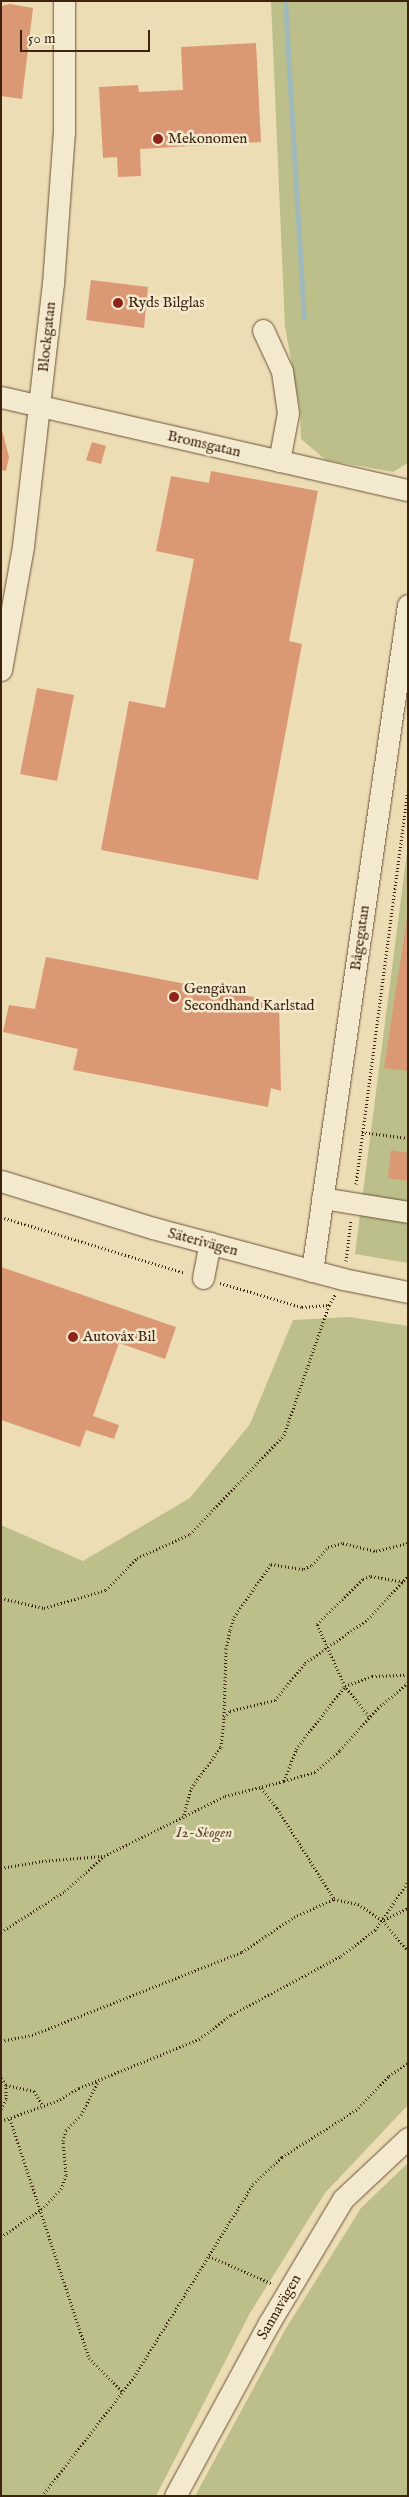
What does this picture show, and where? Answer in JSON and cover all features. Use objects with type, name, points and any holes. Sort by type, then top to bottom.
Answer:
[{"type":"street","name":"Blockgatan","points":[[1,670],[23,546],[53,284],[64,132],[64,1]]},
{"type":"street","points":[[263,330],[282,371],[288,413],[279,461]]},
{"type":"street","name":"Bromsgatan","points":[[1,397],[408,490]]},
{"type":"street","name":"Bågegatan","points":[[312,1271],[408,605]]},
{"type":"street","name":"Säterivägen","points":[[1,1181],[210,1244],[343,1279],[408,1292]]},
{"type":"street","points":[[322,1198],[408,1212]]},
{"type":"street","points":[[203,1278],[210,1244]]},
{"type":"street","name":"Sannavägen","points":[[176,2496],[288,2291],[343,2199],[408,2138]]},
{"type":"path","points":[[1,1598],[44,1608],[106,1590],[137,1558],[190,1534],[284,1436],[329,1305],[343,1279],[408,791]]},
{"type":"path","points":[[362,1132],[408,1138]]},
{"type":"path","points":[[1,1217],[302,1307],[329,1305]]},
{"type":"path","points":[[183,1818],[191,1788],[221,1747],[226,1648],[234,1617],[271,1564],[304,1568],[312,1565],[328,1547],[343,1543],[376,1551],[408,1543]]},
{"type":"path","points":[[369,1716],[346,1686],[327,1649],[317,1624],[363,1579],[371,1576],[404,1582]]},
{"type":"path","points":[[224,1717],[230,1711],[275,1700],[305,1663],[368,1619],[408,1576]]},
{"type":"path","points":[[284,1781],[296,1748],[346,1686],[372,1676],[408,1676]]},
{"type":"path","points":[[1,1932],[65,1891],[104,1856],[225,1796],[261,1788],[315,1772],[340,1750],[369,1716],[408,1683]]},
{"type":"path","points":[[261,1788],[278,1808],[334,1899]]},
{"type":"path","points":[[1,1868],[42,1861],[104,1856]]},
{"type":"path","points":[[1,2121],[42,2106],[99,2080],[199,2039],[231,2015],[271,1996],[366,1940],[383,1921],[408,1882]]},
{"type":"path","points":[[1,2041],[32,2035],[242,1952],[294,1917],[334,1899],[358,1904],[383,1921],[408,1951]]},
{"type":"path","points":[[383,1921],[408,1908]]},
{"type":"path","points":[[42,2496],[123,2392],[253,2184],[282,2157],[356,2110],[389,2076],[408,2062]]},
{"type":"path","points":[[1,2078],[6,2085],[6,2099],[1,2108]]},
{"type":"path","points":[[1,2237],[39,2210],[61,2189],[66,2175],[63,2141],[66,2130],[81,2115],[99,2080]]},
{"type":"path","points":[[6,2085],[34,2091],[42,2106]]},
{"type":"path","points":[[10,2119],[89,2358],[123,2392]]},
{"type":"path","points":[[209,2256],[288,2291]]},
{"type":"green space","points":[[271,1],[408,1],[408,463],[393,472],[326,460],[301,439],[300,409],[285,327]]},
{"type":"green space","points":[[408,845],[408,1263],[355,1254]]},
{"type":"green space","name":"I2-Skogen","points":[[349,1317],[408,1326],[408,2105],[325,2193],[250,2313],[156,2496],[1,2496],[1,1525],[83,1561],[190,1498],[250,1424],[293,1320]]},
{"type":"green space","points":[[408,2163],[408,2496],[195,2496],[285,2330],[361,2208]]},
{"type":"building","points":[[10,4],[33,8],[22,99],[1,96],[1,6]]},
{"type":"building","points":[[256,43],[261,142],[140,149],[141,176],[118,177],[117,157],[103,158],[99,87],[138,85],[139,92],[183,90],[181,47]]},
{"type":"building","name":"Ryds Bilglas","points":[[91,280],[148,287],[144,328],[86,320]]},
{"type":"building","points":[[1,426],[9,457],[6,471],[1,470]]},
{"type":"building","points":[[92,442],[106,446],[101,464],[86,460]]},
{"type":"building","points":[[211,471],[318,491],[289,641],[302,644],[258,880],[101,850],[129,701],[165,708],[194,559],[156,551],[171,476],[209,483]]},
{"type":"building","points":[[37,688],[74,695],[57,781],[20,774]]},
{"type":"building","points":[[408,912],[408,1071],[384,1068]]},
{"type":"building","points":[[46,957],[279,1002],[281,1091],[271,1088],[268,1107],[73,1070],[78,1049],[3,1032],[9,1005],[35,1009]]},
{"type":"building","points":[[391,1150],[408,1153],[408,1181],[388,1178]]},
{"type":"building","points":[[1,1267],[176,1327],[165,1359],[119,1343],[93,1416],[119,1425],[114,1439],[86,1430],[80,1447],[1,1420]]},
{"type":"waterway","points":[[285,1],[304,317]]},
{"type":"place","name":"Mekonomen","points":[[158,139]]},
{"type":"place","name":"Ryds Bilglas","points":[[118,303]]},
{"type":"place","name":"Gengåvan Secondhand Karlstad","points":[[174,997]]},
{"type":"place","name":"Autovåx Bil","points":[[73,1337]]}]
